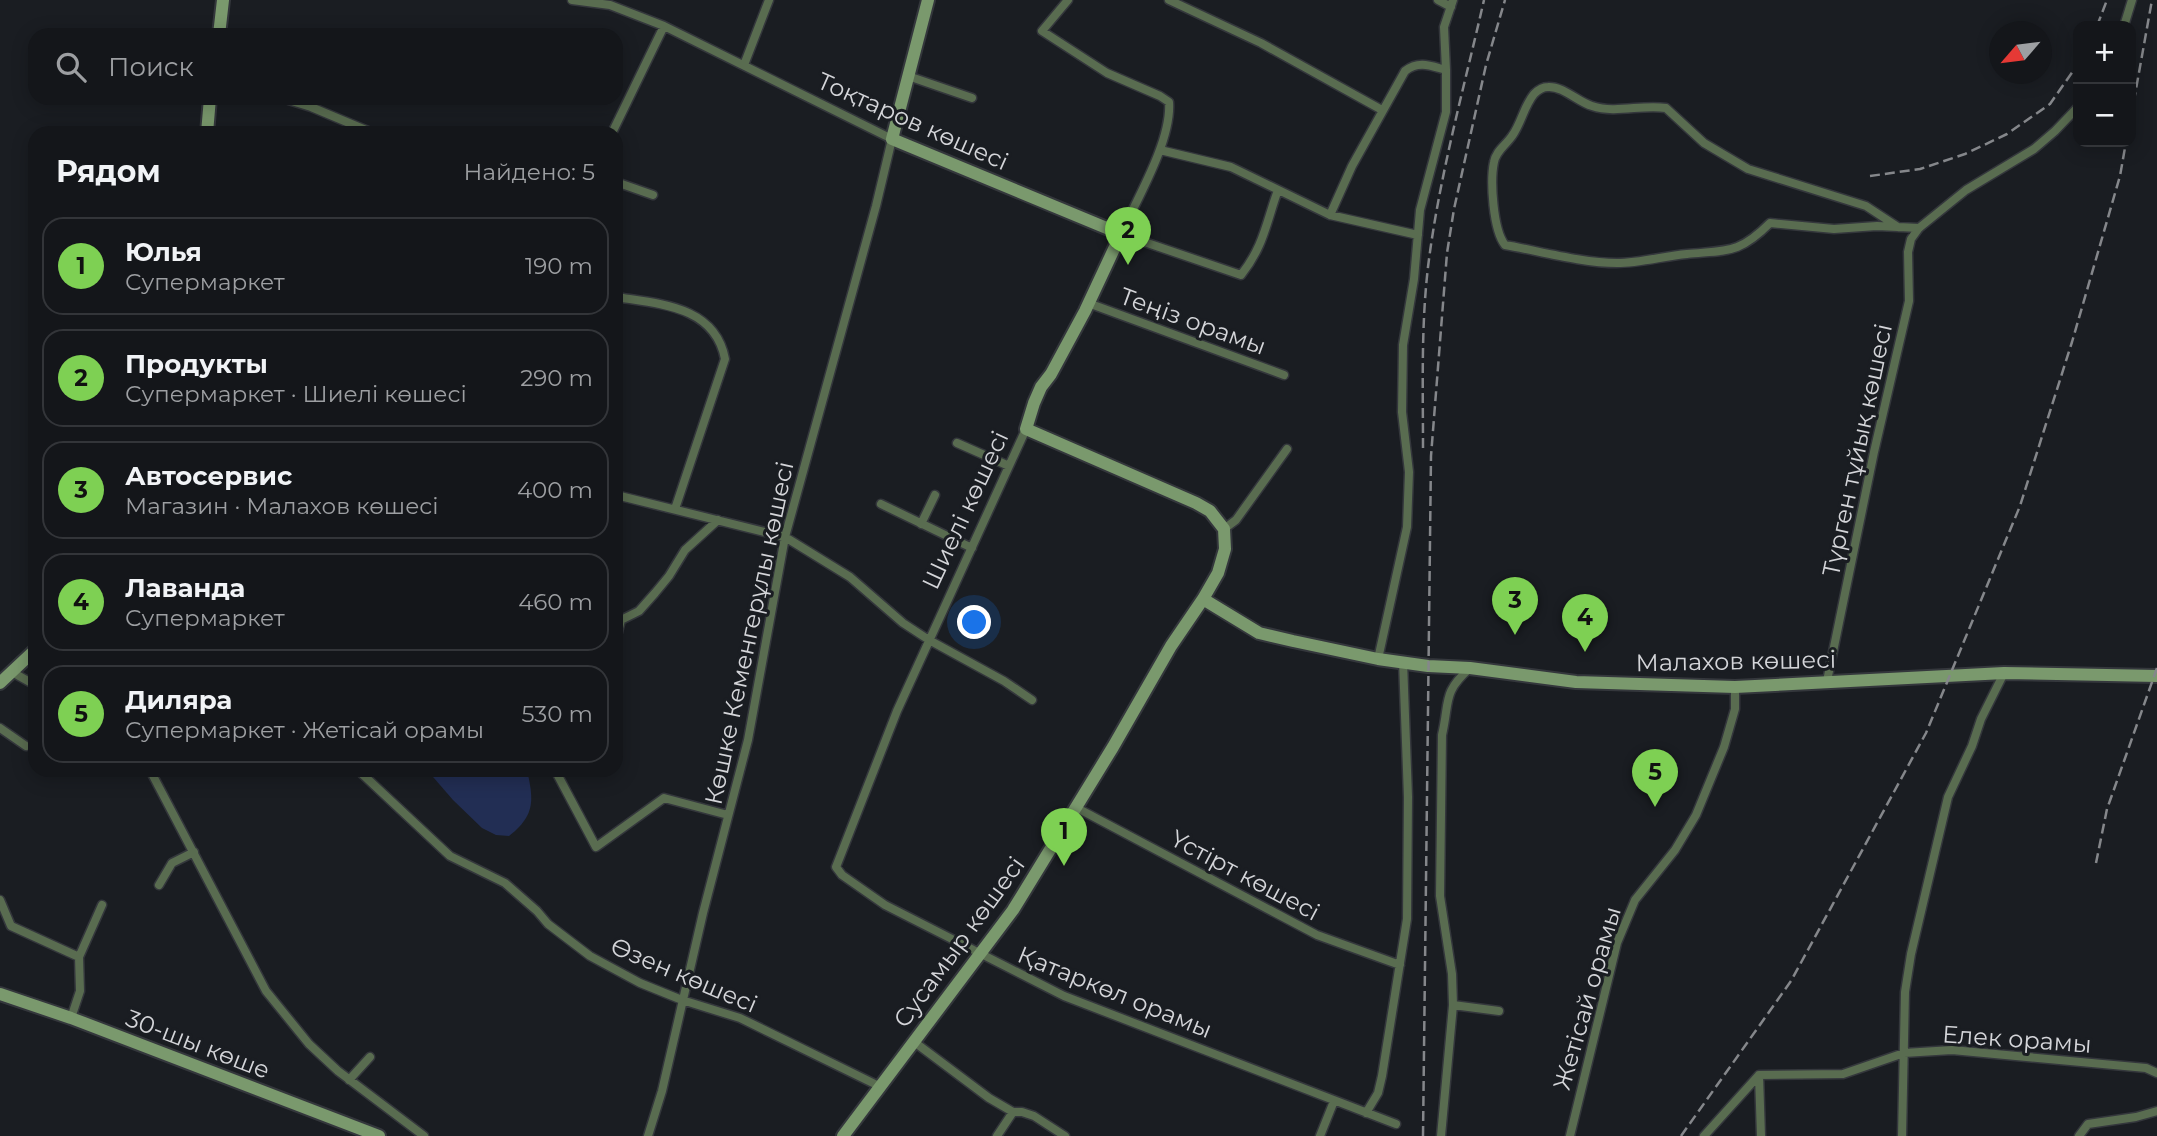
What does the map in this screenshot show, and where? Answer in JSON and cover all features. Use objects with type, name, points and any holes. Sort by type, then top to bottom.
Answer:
[{"type":"main road","points":[[220,28],[223,0]]},
{"type":"main road","points":[[892,139],[928,0]]},
{"type":"main road","points":[[207,126],[210,105]]},
{"type":"main road","name":"Тоқтаров көшесі","points":[[892,139],[1121,234]]},
{"type":"main road","name":"Шиелі көшесі","points":[[1026,429],[1041,387],[1057,363],[1121,234]]},
{"type":"main road","points":[[1026,429],[1196,503],[1210,511],[1224,529]]},
{"type":"main road","name":"Сусамыр көшесі","points":[[843,1136],[1013,909],[1077,808],[1171,646],[1218,573],[1225,549],[1224,529]]},
{"type":"main road","name":"Малахов көшесі","points":[[1203,599],[1259,633],[1378,659],[1576,682],[1735,687],[2004,673],[2157,676]]},
{"type":"main road","points":[[0,684],[28,657]]},
{"type":"main road","name":"30-шы көше","points":[[0,994],[71,1018],[379,1136]]},
{"type":"street","name":"Тоқтаров көшесі","points":[[572,0],[610,5],[664,26],[892,139]]},
{"type":"street","points":[[744,65],[769,0]]},
{"type":"street","name":"Шиелі көшесі","points":[[1068,0],[1042,32],[1107,73],[1169,102],[1170,111],[1160,150],[1121,234]]},
{"type":"street","points":[[1169,0],[1261,43],[1382,110]]},
{"type":"street","points":[[1378,659],[1407,527],[1409,472],[1402,412],[1402,370],[1420,210],[1446,112],[1444,27],[1452,4],[1438,0]]},
{"type":"street","points":[[2126,21],[2132,0]]},
{"type":"street","points":[[615,126],[664,26]]},
{"type":"street","points":[[1331,215],[1352,166],[1405,71],[1422,64],[1446,70]]},
{"type":"street","points":[[908,76],[972,98]]},
{"type":"street","points":[[1898,227],[1866,206],[1748,169],[1704,143],[1666,108],[1591,106],[1557,88],[1540,89],[1534,95],[1514,134],[1497,152],[1494,162],[1492,181],[1495,210],[1500,239],[1505,245],[1617,263],[1732,250],[1754,240],[1770,223],[1834,229],[1877,226],[1898,227],[1919,228],[1966,190],[2034,149],[2073,112]]},
{"type":"street","points":[[305,105],[356,126]]},
{"type":"street","name":"Көшке Кеменгерұлы көшесі","points":[[648,1136],[662,1091],[682,1000],[748,740],[785,537],[873,219],[892,139]]},
{"type":"street","points":[[1160,150],[1231,167],[1331,215],[1418,235]]},
{"type":"street","points":[[623,184],[653,195]]},
{"type":"street","name":"Тоқтаров көшесі","points":[[1121,234],[1241,275],[1252,262],[1263,240],[1278,190]]},
{"type":"street","name":"Түрген тұйық көшесі","points":[[1827,681],[1874,452],[1909,301],[1908,252],[1911,239],[1919,228]]},
{"type":"street","points":[[623,298],[685,311],[709,324],[719,338],[725,359],[676,509]]},
{"type":"street","name":"Теңіз орамы","points":[[1088,303],[1284,375]]},
{"type":"street","name":"Шиелі көшесі","points":[[858,888],[836,867],[897,711],[1026,429]]},
{"type":"street","points":[[957,443],[1009,466]]},
{"type":"street","points":[[1224,529],[1236,520],[1287,449]]},
{"type":"street","points":[[921,524],[935,495]]},
{"type":"street","points":[[623,497],[785,537],[850,577],[903,623],[1032,700]]},
{"type":"street","points":[[881,504],[972,548]]},
{"type":"street","points":[[623,617],[639,611],[669,576],[685,550],[718,520]]},
{"type":"street","points":[[1366,1113],[1378,1093],[1382,1076],[1406,919],[1408,797],[1403,661]]},
{"type":"street","points":[[1441,1136],[1453,1004],[1452,974],[1440,896],[1442,735],[1447,712],[1446,702],[1450,692],[1455,681],[1470,668]]},
{"type":"street","points":[[12,672],[28,681]]},
{"type":"street","points":[[1902,1136],[1905,992],[1911,954],[1948,797],[2004,673]]},
{"type":"street","name":"Жетісай орамы","points":[[1570,1136],[1617,943],[1635,900],[1675,850],[1696,815],[1726,740],[1735,709],[1735,687]]},
{"type":"street","points":[[0,728],[26,746]]},
{"type":"street","points":[[154,777],[266,991],[309,1044],[349,1080],[424,1136]]},
{"type":"street","name":"Өзен көшесі","points":[[365,777],[450,856],[505,883],[548,924],[590,956],[640,983],[682,1000],[740,1018],[881,1087]]},
{"type":"street","points":[[559,777],[596,847],[664,798],[728,815]]},
{"type":"street","name":"Үстірт көшесі","points":[[1077,808],[1317,935],[1400,965]]},
{"type":"street","points":[[159,885],[173,863],[194,852]]},
{"type":"street","name":"Қатаркөл орамы","points":[[858,888],[979,955],[1064,996],[1396,1124]]},
{"type":"street","points":[[0,900],[11,926],[79,957]]},
{"type":"street","points":[[71,1018],[80,991],[79,957],[102,905]]},
{"type":"street","points":[[1453,1004],[1499,1011]]},
{"type":"street","points":[[914,1041],[989,1098],[1013,1112],[1034,1116],[1065,1136]]},
{"type":"street","name":"Елек орамы","points":[[1759,1075],[1843,1074],[1904,1054],[1952,1050],[2146,1068],[2157,1073]]},
{"type":"street","points":[[349,1080],[370,1057]]},
{"type":"street","points":[[1704,1136],[1759,1075]]},
{"type":"street","points":[[1759,1075],[1761,1136]]},
{"type":"street","points":[[1320,1136],[1334,1101]]},
{"type":"street","points":[[2079,1136],[2088,1124],[2157,1111]]},
{"type":"street","points":[[997,1136],[1013,1112]]},
{"type":"shaded area","points":[[433,777],[528,777],[531,799],[528,814],[509,836],[496,835],[482,828]]},
{"type":"railway","points":[[1423,448],[1423,335],[1428,267],[1445,166],[1484,0]]},
{"type":"railway","points":[[1423,1136],[1431,456],[1447,253],[1454,209],[1486,65],[1505,0]]},
{"type":"railway","points":[[2099,21],[2107,0]]},
{"type":"railway","points":[[2136,89],[2152,0]]},
{"type":"railway","points":[[1870,176],[1920,169],[1965,154],[2007,134],[2050,104],[2073,71]]},
{"type":"railway","points":[[1681,1136],[1791,981],[1926,733],[2020,506],[2072,342],[2120,176],[2125,147]]},
{"type":"railway","points":[[2096,863],[2107,809],[2157,668]]},
{"type":"place","name":"Продукты","points":[[1128,265]]},
{"type":"place","name":"Автосервис","points":[[1515,635]]},
{"type":"place","name":"Лаванда","points":[[1585,652]]},
{"type":"place","name":"Диляра","points":[[1655,807]]},
{"type":"place","name":"Юлья","points":[[1064,866]]}]
